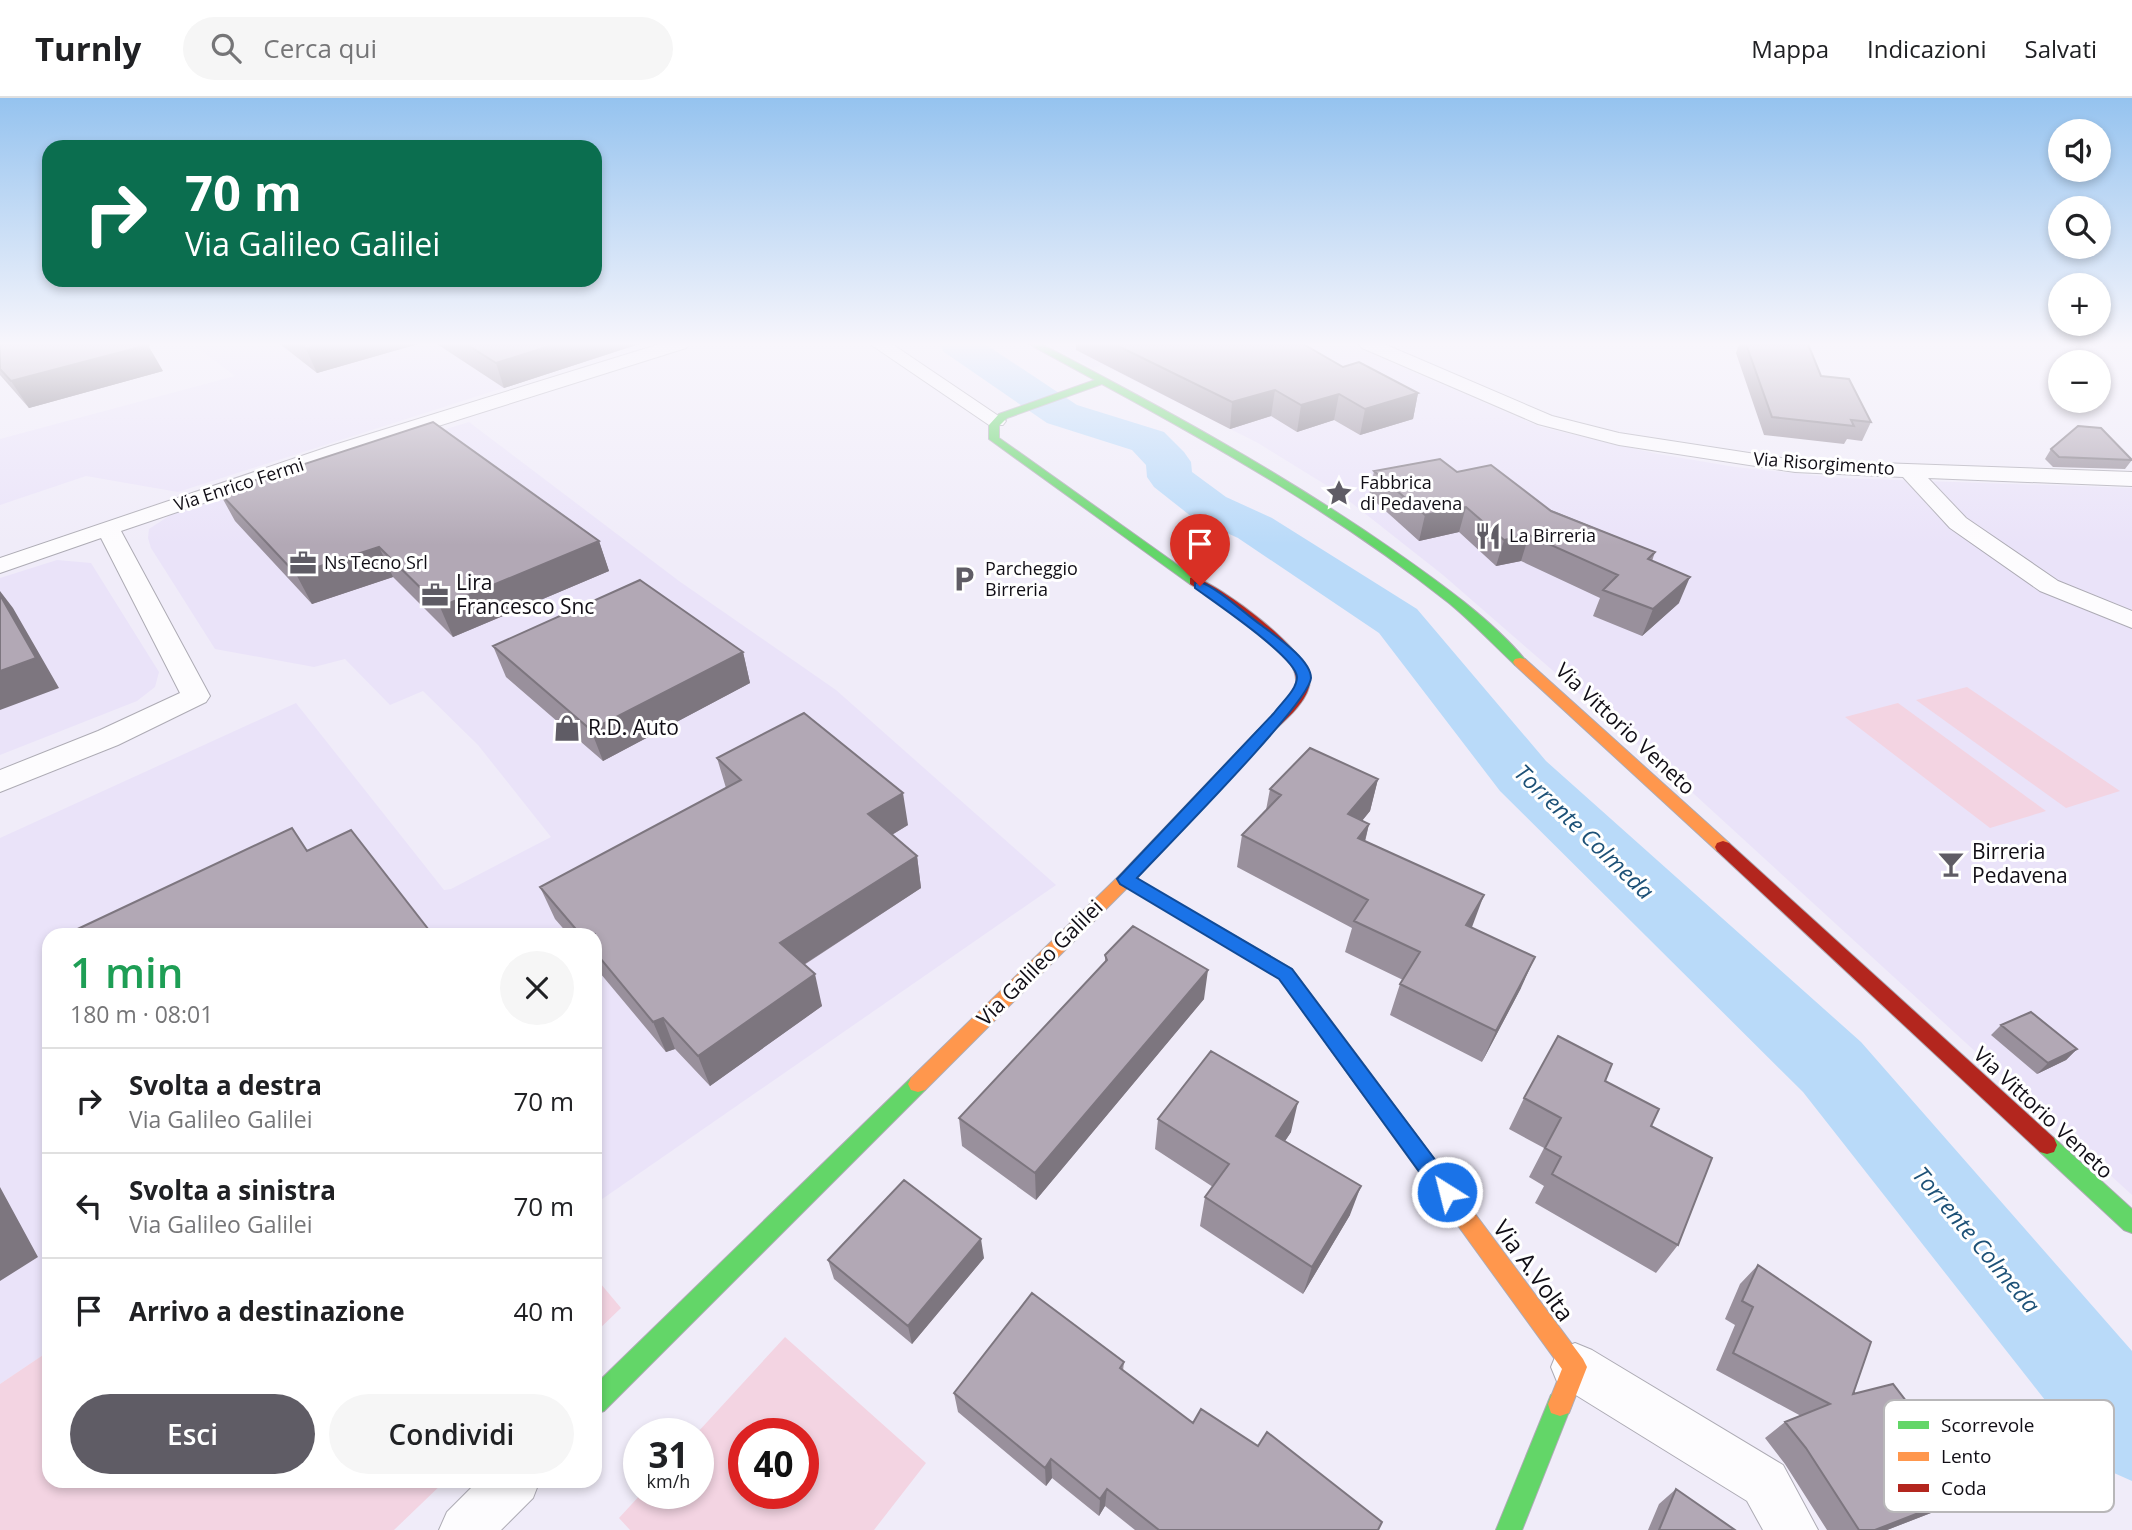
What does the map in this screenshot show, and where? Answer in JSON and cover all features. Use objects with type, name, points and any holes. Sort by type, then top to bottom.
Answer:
[{"type":"street","name":"Via Enrico Fermi","points":[[0,566],[107,528],[465,411]]},
{"type":"street","points":[[993,411],[1003,417],[1019,411]]},
{"type":"street","name":"Via Vittorio Veneto","points":[[1158,411],[1258,468],[1397,559],[1455,602],[2132,1223]]},
{"type":"street","name":"Via Risorgimento","points":[[1524,411],[1545,420],[1619,439],[1795,466],[2132,479]]},
{"type":"street","name":"Via Galileo Galilei","points":[[602,1395],[1126,879],[1279,716],[1300,689],[1304,679],[1302,669],[1282,647],[1243,616],[1005,449],[992,434],[1003,417]]},
{"type":"street","points":[[1909,470],[1958,523],[2049,586],[2132,620]]},
{"type":"street","points":[[0,782],[108,738],[196,696],[107,528]]},
{"type":"street","name":"Via A.Volta","points":[[1126,879],[1286,974],[1575,1367]]},
{"type":"street","points":[[1509,1530],[1575,1367],[1765,1483],[1792,1530]]},
{"type":"street","points":[[465,1530],[507,1488]]},
{"type":"shaded area","points":[[105,411],[432,411],[178,492],[86,476],[0,505],[0,439]]},
{"type":"shaded area","name":"Birreria Pedavena","points":[[1194,411],[1504,411],[1541,427],[1658,454],[1735,467],[1839,478],[2132,488],[2132,1195],[1682,783],[1443,575],[1339,493],[1258,443]]},
{"type":"shaded area","points":[[469,422],[679,581],[836,690],[1056,885],[602,1199],[602,928],[42,928],[42,1356],[0,1384],[0,838],[296,703],[444,890],[451,889],[551,837],[478,745],[423,691],[390,705],[345,659],[314,667],[215,649],[151,548],[148,538],[149,529],[175,512]]},
{"type":"shaded area","points":[[57,560],[91,563],[159,672],[155,687],[137,701],[0,755],[0,578]]},
{"type":"shaded area","points":[[1967,687],[2120,791],[2066,808],[1916,700]]},
{"type":"shaded area","points":[[1898,703],[2046,811],[1990,828],[1845,717]]},
{"type":"shaded area","points":[[602,1285],[621,1308],[602,1326]]},
{"type":"shaded area","points":[[785,1337],[926,1463],[874,1530],[630,1530],[619,1518],[627,1509],[714,1509],[714,1418],[711,1418]]},
{"type":"shaded area","points":[[42,1356],[42,1488],[438,1488],[394,1530],[0,1530],[0,1384]]},
{"type":"building","points":[[1770,411],[1865,411],[1871,422],[1851,420],[1854,426],[1772,417]]},
{"type":"building","points":[[433,422],[599,541],[440,607],[379,547],[296,574],[219,492]]},
{"type":"building","points":[[2078,426],[2101,428],[2132,460],[2059,457],[2051,449]]},
{"type":"building","points":[[1440,459],[1457,472],[1491,465],[1551,511],[1655,552],[1648,559],[1690,577],[1653,609],[1603,590],[1618,575],[1529,535],[1504,540],[1466,507],[1425,515],[1374,471]]},
{"type":"building","points":[[640,580],[743,652],[591,730],[493,646]]},
{"type":"building","points":[[0,595],[36,658],[0,671]]},
{"type":"building","points":[[804,713],[903,793],[868,814],[917,856],[780,943],[815,974],[698,1056],[663,1018],[653,1022],[602,960],[602,928],[575,928],[540,887],[741,780],[717,758]]},
{"type":"building","points":[[1310,748],[1378,779],[1348,814],[1369,824],[1358,838],[1484,895],[1466,925],[1535,957],[1496,1031],[1400,984],[1420,952],[1354,921],[1368,900],[1242,835],[1281,795],[1270,789]]},
{"type":"building","points":[[292,828],[307,851],[351,830],[427,928],[80,928]]},
{"type":"building","points":[[1133,926],[1208,970],[1035,1173],[959,1118],[1107,960],[1105,955]]},
{"type":"building","points":[[2031,1012],[2077,1049],[2048,1063],[2001,1025]]},
{"type":"building","points":[[1558,1036],[1612,1064],[1605,1081],[1659,1109],[1651,1126],[1712,1158],[1678,1245],[1552,1174],[1561,1157],[1545,1148],[1561,1118],[1524,1098]]},
{"type":"building","points":[[1211,1051],[1298,1102],[1276,1136],[1361,1186],[1312,1267],[1205,1197],[1229,1164],[1158,1119]]},
{"type":"building","points":[[904,1180],[981,1239],[908,1326],[828,1260]]},
{"type":"building","points":[[1758,1265],[1871,1342],[1853,1394],[1893,1384],[1905,1400],[1884,1400],[1884,1512],[1921,1512],[1875,1530],[1859,1530],[1806,1448],[1785,1422],[1830,1404],[1733,1353],[1753,1307],[1742,1301]]},
{"type":"building","points":[[1032,1293],[1124,1362],[1120,1368],[1193,1423],[1201,1409],[1258,1446],[1267,1432],[1382,1522],[1378,1530],[1159,1530],[1107,1489],[1100,1499],[1051,1459],[1045,1468],[954,1393]]},
{"type":"building","points":[[1676,1489],[1735,1530],[1659,1530]]},
{"type":"waterway","name":"Torrente Colmeda","points":[[1057,411],[1148,441],[1168,462],[1170,477],[1209,507],[1255,528],[1398,621],[1523,776],[1832,1067],[2108,1400]]},
{"type":"waterway","name":"Torrente Colmeda","points":[[2114,1407],[2132,1429]]},
{"type":"traffic: fast","points":[[1018,411],[1003,416],[994,425],[994,439],[1194,581]]},
{"type":"traffic: fast","points":[[1160,411],[1250,462],[1354,528],[1454,601],[1520,662]]},
{"type":"traffic: fast","points":[[602,1395],[918,1084]]},
{"type":"traffic: fast","points":[[2047,1145],[2132,1223]]},
{"type":"traffic: fast","points":[[1509,1530],[1560,1404]]},
{"type":"traffic: slow","points":[[1520,662],[1723,847]]},
{"type":"traffic: slow","points":[[918,1084],[1126,879],[1263,733]]},
{"type":"traffic: slow","points":[[1358,1072],[1575,1367],[1560,1404]]},
{"type":"traffic: jam","points":[[1194,581],[1259,625],[1277,640],[1301,669],[1303,681],[1297,696],[1263,733]]},
{"type":"traffic: jam","points":[[1723,847],[2047,1145]]},
{"type":"traffic: jam","points":[[1126,879],[1286,974],[1358,1072]]},
{"type":"place","name":"Fabbrica di Pedavena","points":[[1339,493]]},
{"type":"place","name":"La Birreria","points":[[1488,536]]},
{"type":"place","name":"Ns Tecno Srl","points":[[303,563]]},
{"type":"place","name":"Parcheggio Birreria","points":[[964,579]]},
{"type":"place","name":"Lira Francesco Snc","points":[[435,595]]},
{"type":"place","name":"R.D. Auto","points":[[567,728]]},
{"type":"place","name":"Birreria Pedavena","points":[[1951,864]]},
{"type":"route","points":[[1200,586],[1282,647],[1302,669],[1304,679],[1300,689],[1279,716],[1126,879],[1286,974],[1447,1192]]}]
